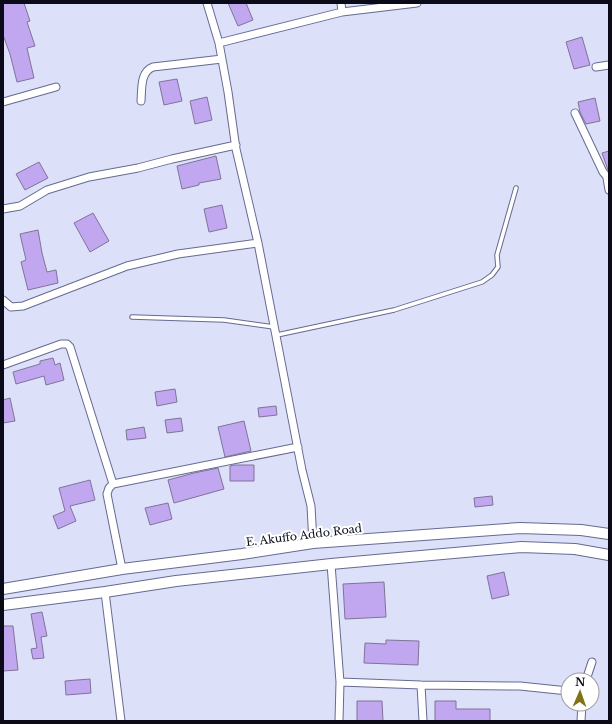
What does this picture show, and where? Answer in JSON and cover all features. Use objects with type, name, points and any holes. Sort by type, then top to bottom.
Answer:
[{"type":"main road","name":"E. Akuffo Addo Road","points":[[3,589],[122,569],[242,554],[313,543],[520,528],[581,530],[609,534]]},
{"type":"main road","points":[[3,605],[176,581],[331,564],[521,547],[575,549],[609,555]]},
{"type":"street","points":[[207,3],[219,43],[236,145],[277,335],[298,447],[312,506],[313,543]]},
{"type":"street","points":[[340,3],[342,12]]},
{"type":"street","points":[[219,43],[342,12],[417,3]]},
{"type":"street","points":[[141,100],[143,76],[148,69],[153,67],[222,59]]},
{"type":"street","points":[[596,67],[609,65]]},
{"type":"street","points":[[3,102],[56,87]]},
{"type":"street","points":[[575,113],[608,179],[609,190]]},
{"type":"street","points":[[3,209],[20,206],[46,190],[89,177],[138,168],[236,145]]},
{"type":"street","points":[[3,300],[11,307],[24,306],[127,266],[178,254],[258,243]]},
{"type":"street","points":[[3,365],[43,352],[61,344],[67,344],[70,347],[113,484]]},
{"type":"street","points":[[122,569],[107,494],[109,488],[113,484],[298,447]]},
{"type":"street","points":[[331,564],[340,682],[340,721]]},
{"type":"street","points":[[105,592],[121,721]]},
{"type":"street","points":[[589,672],[592,662]]},
{"type":"street","points":[[340,682],[520,686],[560,690]]},
{"type":"street","points":[[421,685],[423,721]]},
{"type":"lane","points":[[277,335],[394,310],[482,282],[492,275],[498,267],[497,255],[516,188]]},
{"type":"lane","points":[[132,317],[224,320],[275,327]]},
{"type":"building","points":[[3,3],[24,3],[30,21],[27,22],[35,46],[27,48],[34,78],[17,82],[10,54],[3,35]]},
{"type":"building","points":[[228,3],[246,3],[253,20],[238,26]]},
{"type":"building","points":[[582,37],[590,65],[574,69],[566,42]]},
{"type":"building","points":[[177,79],[182,101],[164,105],[159,82]]},
{"type":"building","points":[[207,97],[212,120],[195,124],[190,101]]},
{"type":"building","points":[[595,98],[600,121],[586,124],[580,112],[578,102]]},
{"type":"building","points":[[609,151],[609,169],[608,170],[602,153]]},
{"type":"building","points":[[216,156],[221,179],[199,183],[199,185],[182,189],[177,166]]},
{"type":"building","points":[[39,162],[48,178],[25,190],[16,174]]},
{"type":"building","points":[[222,205],[227,228],[209,232],[204,209]]},
{"type":"building","points":[[93,213],[109,241],[90,252],[74,223]]},
{"type":"building","points":[[38,230],[47,272],[56,270],[58,283],[28,290],[21,262],[26,260],[20,234]]},
{"type":"building","points":[[53,358],[55,365],[60,363],[64,380],[46,385],[44,376],[16,384],[13,372],[40,364],[40,361]]},
{"type":"building","points":[[175,389],[177,402],[157,406],[155,392]]},
{"type":"building","points":[[10,398],[15,421],[3,423],[3,400]]},
{"type":"building","points":[[276,406],[277,415],[259,417],[258,408]]},
{"type":"building","points":[[181,418],[183,431],[167,433],[165,420]]},
{"type":"building","points":[[244,421],[251,451],[225,457],[218,427]]},
{"type":"building","points":[[144,427],[146,438],[127,440],[126,430]]},
{"type":"building","points":[[254,465],[254,481],[230,481],[230,466]]},
{"type":"building","points":[[218,468],[224,489],[174,503],[168,480]]},
{"type":"building","points":[[90,480],[95,500],[70,506],[76,521],[58,529],[53,516],[65,511],[59,488]]},
{"type":"building","points":[[492,496],[493,505],[475,507],[474,498]]},
{"type":"building","points":[[168,503],[172,519],[150,525],[145,508]]},
{"type":"building","points":[[504,572],[509,595],[492,599],[487,576]]},
{"type":"building","points":[[384,582],[386,617],[345,619],[343,584]]},
{"type":"building","points":[[42,612],[47,636],[41,637],[44,658],[33,659],[31,649],[37,648],[31,614]]},
{"type":"building","points":[[3,626],[13,626],[18,670],[3,671]]},
{"type":"building","points":[[386,640],[419,641],[418,665],[364,663],[365,643],[386,644]]},
{"type":"building","points":[[90,679],[91,693],[66,695],[65,681]]},
{"type":"building","points":[[357,701],[382,701],[383,721],[357,721]]},
{"type":"building","points":[[435,701],[456,701],[456,709],[490,709],[490,721],[435,721]]}]
